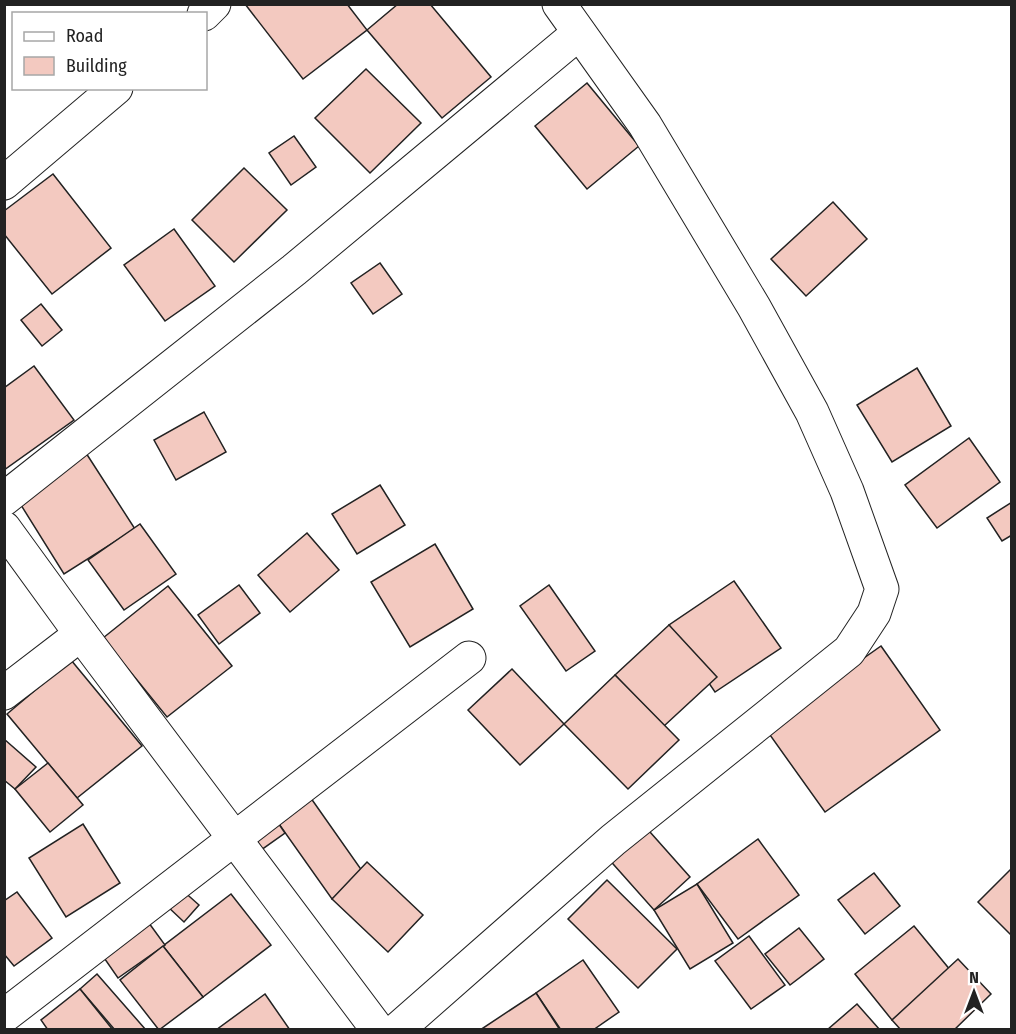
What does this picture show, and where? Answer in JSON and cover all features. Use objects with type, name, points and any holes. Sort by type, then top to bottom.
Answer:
[{"type":"street","points":[[397,1029],[614,840],[849,651],[873,614],[882,589],[862,528],[812,412],[754,307],[645,125],[559,4]]},
{"type":"street","points":[[4,499],[294,270],[579,33]]},
{"type":"street","points":[[4,183],[114,90]]},
{"type":"street","points":[[4,528],[233,838],[378,1029]]},
{"type":"street","points":[[4,693],[81,634]]},
{"type":"street","points":[[4,1016],[469,658]]},
{"type":"building","points":[[245,4],[347,4],[367,30],[303,79]]},
{"type":"building","points":[[398,4],[430,4],[491,77],[442,118],[367,30]]},
{"type":"building","points":[[366,69],[421,123],[370,173],[315,118]]},
{"type":"building","points":[[587,83],[639,146],[587,189],[535,126]]},
{"type":"building","points":[[294,136],[316,167],[291,185],[269,153]]},
{"type":"building","points":[[244,168],[287,210],[234,262],[192,220]]},
{"type":"building","points":[[53,174],[111,248],[52,294],[4,234],[4,211]]},
{"type":"building","points":[[833,202],[867,239],[806,296],[771,259]]},
{"type":"building","points":[[174,229],[215,286],[165,321],[124,265]]},
{"type":"building","points":[[380,263],[402,294],[373,314],[351,283]]},
{"type":"building","points":[[41,304],[62,330],[42,346],[21,320]]},
{"type":"building","points":[[34,366],[74,420],[4,470],[4,388]]},
{"type":"building","points":[[917,368],[951,426],[892,462],[857,405]]},
{"type":"building","points":[[204,412],[226,452],[176,480],[154,440]]},
{"type":"building","points":[[969,438],[1000,482],[937,528],[905,485]]},
{"type":"building","points":[[86,453],[135,529],[64,574],[16,497]]},
{"type":"building","points":[[380,485],[405,525],[357,554],[332,514]]},
{"type":"building","points":[[1012,502],[1012,535],[1002,541],[987,518]]},
{"type":"building","points":[[140,524],[176,574],[124,610],[88,560]]},
{"type":"building","points":[[307,533],[339,570],[290,612],[258,575]]},
{"type":"building","points":[[435,544],[473,609],[410,647],[371,582]]},
{"type":"building","points":[[734,581],[781,648],[715,692],[669,625]]},
{"type":"building","points":[[239,585],[260,613],[219,644],[198,615]]},
{"type":"building","points":[[549,585],[595,651],[566,671],[520,606]]},
{"type":"building","points":[[168,586],[232,666],[167,717],[103,638]]},
{"type":"building","points":[[669,625],[717,677],[664,726],[615,675]]},
{"type":"building","points":[[881,646],[940,730],[825,812],[765,728]]},
{"type":"building","points":[[71,660],[142,746],[77,798],[7,714]]},
{"type":"building","points":[[512,669],[564,724],[520,765],[468,710]]},
{"type":"building","points":[[615,675],[679,740],[628,789],[564,724]]},
{"type":"building","points":[[4,739],[36,767],[15,789],[4,780]]},
{"type":"building","points":[[48,763],[83,805],[50,832],[15,789]]},
{"type":"building","points":[[308,794],[365,875],[332,899],[274,817]]},
{"type":"building","points":[[274,817],[285,833],[254,855],[242,839]]},
{"type":"building","points":[[642,823],[690,877],[654,910],[606,856]]},
{"type":"building","points":[[83,824],[120,883],[66,917],[29,858]]},
{"type":"building","points":[[758,839],[799,895],[738,939],[697,884]]},
{"type":"building","points":[[367,862],[423,915],[388,952],[332,899]]},
{"type":"building","points":[[1012,868],[1012,934],[1011,935],[978,902]]},
{"type":"building","points":[[874,873],[900,906],[865,934],[838,900]]},
{"type":"building","points":[[607,880],[677,949],[638,988],[568,919]]},
{"type":"building","points":[[697,884],[733,943],[690,969],[654,910]]},
{"type":"building","points":[[181,889],[199,905],[184,922],[167,906]]},
{"type":"building","points":[[17,892],[52,938],[14,966],[4,954],[4,901]]},
{"type":"building","points":[[231,894],[271,945],[203,997],[163,946]]},
{"type":"building","points":[[146,919],[165,945],[118,978],[100,952]]},
{"type":"building","points":[[914,926],[951,971],[892,1020],[855,974]]},
{"type":"building","points":[[799,928],[824,959],[790,985],[765,954]]},
{"type":"building","points":[[749,936],[785,985],[751,1009],[715,961]]},
{"type":"building","points":[[163,946],[203,997],[159,1030],[120,980]]},
{"type":"building","points":[[958,959],[991,994],[954,1030],[901,1030],[892,1020]]},
{"type":"building","points":[[583,960],[619,1012],[593,1030],[561,1030],[536,993]]},
{"type":"building","points":[[97,974],[146,1030],[115,1030],[80,989]]},
{"type":"building","points":[[80,989],[113,1030],[48,1030],[41,1020]]},
{"type":"building","points":[[536,993],[560,1030],[480,1030]]},
{"type":"building","points":[[265,994],[290,1030],[216,1030]]},
{"type":"building","points":[[857,1004],[880,1030],[827,1030]]}]
